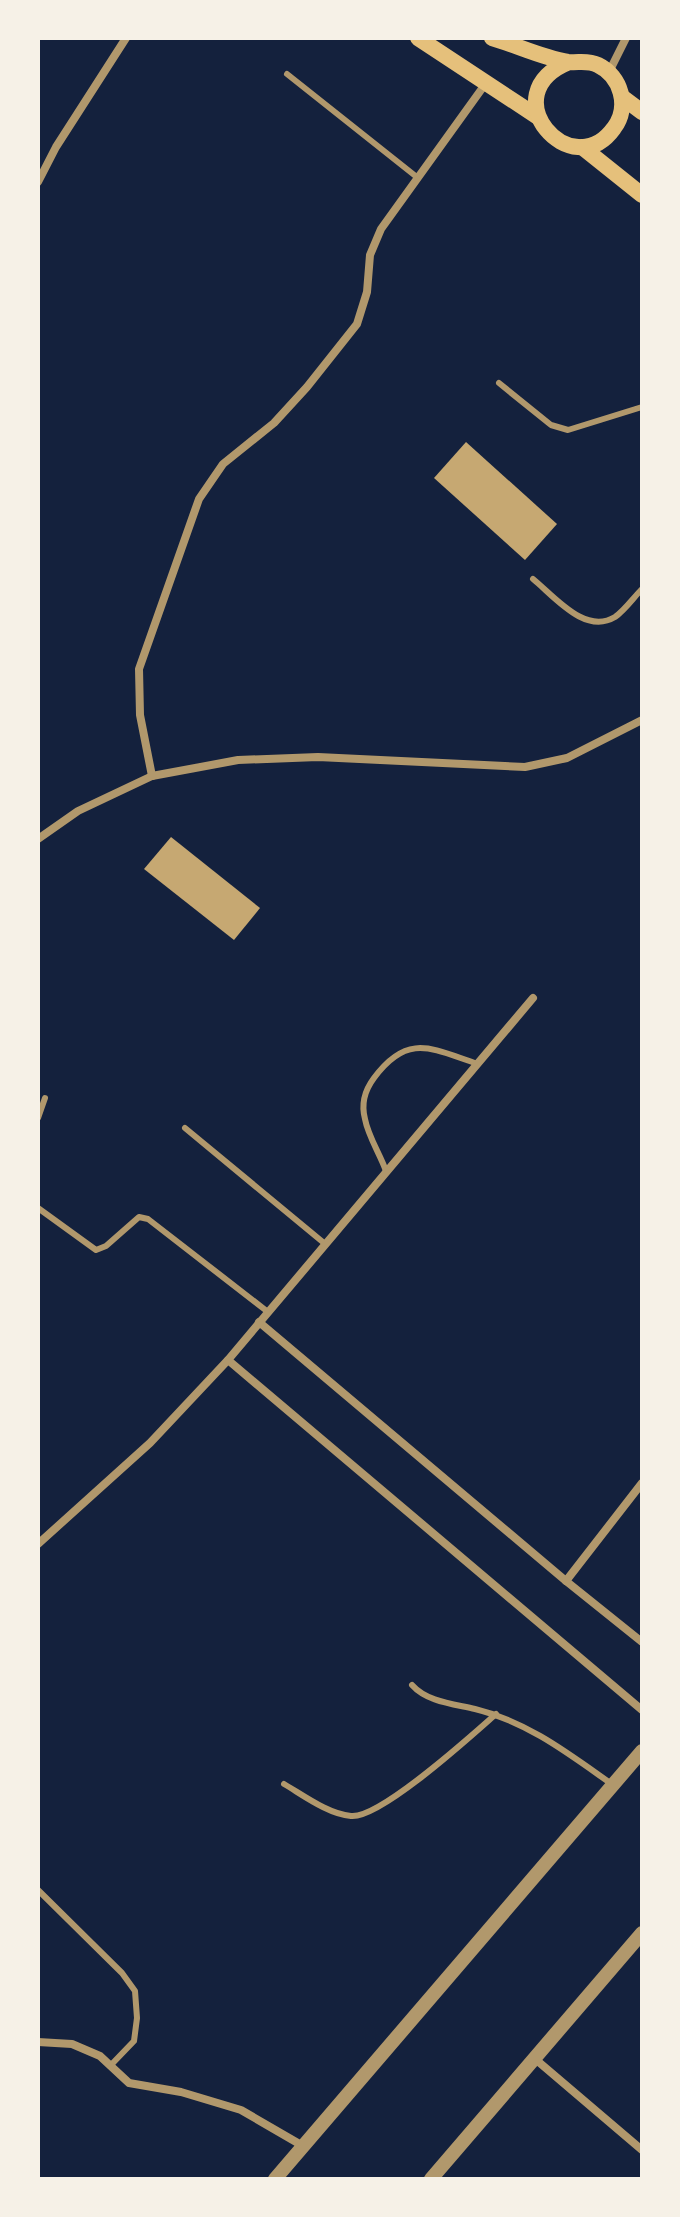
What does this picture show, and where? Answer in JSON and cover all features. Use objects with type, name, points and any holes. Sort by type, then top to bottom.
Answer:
[{"type":"main road","points":[[418,38],[538,117]]},
{"type":"main road","points":[[492,38],[569,62]]},
{"type":"main road","points":[[583,61],[597,64],[609,72],[618,83],[622,111],[608,135],[582,147],[568,145],[545,130],[538,117],[538,89],[556,67],[583,61]]},
{"type":"main road","points":[[622,97],[642,112]]},
{"type":"main road","points":[[582,147],[642,195]]},
{"type":"street","points":[[38,182],[56,147],[126,38]]},
{"type":"street","points":[[609,72],[626,38]]},
{"type":"street","points":[[152,776],[140,715],[139,669],[199,499],[223,464],[274,423],[357,324],[367,292],[370,255],[381,229],[486,83]]},
{"type":"street","points":[[38,839],[78,811],[152,776],[238,760],[318,757],[525,767],[567,758],[642,720]]},
{"type":"street","points":[[38,1544],[150,1443],[228,1360],[533,998]]},
{"type":"street","points":[[259,1322],[642,1642]]},
{"type":"street","points":[[228,1360],[642,1710]]},
{"type":"street","points":[[566,1581],[642,1483]]},
{"type":"street","points":[[275,2179],[642,1751]]},
{"type":"street","points":[[431,2179],[642,1933]]},
{"type":"street","points":[[38,2042],[72,2044],[100,2056],[129,2083],[181,2092],[241,2110],[303,2146]]},
{"type":"street","points":[[534,2058],[642,2150]]},
{"type":"lane","points":[[287,74],[418,178]]},
{"type":"lane","points":[[499,383],[551,425],[568,430],[642,407]]},
{"type":"lane","points":[[533,579],[584,620],[598,623],[615,616],[642,589]]},
{"type":"lane","points":[[386,1171],[364,1118],[365,1090],[383,1065],[406,1049],[431,1049],[478,1064]]},
{"type":"lane","points":[[38,1118],[45,1098]]},
{"type":"lane","points":[[185,1128],[324,1243]]},
{"type":"lane","points":[[38,1208],[96,1250],[106,1246],[139,1217],[148,1219],[268,1312]]},
{"type":"lane","points":[[412,1685],[419,1693],[435,1700],[496,1714],[543,1735],[613,1785]]},
{"type":"lane","points":[[284,1784],[337,1813],[362,1815],[408,1787],[496,1714]]},
{"type":"lane","points":[[38,1890],[122,1973],[135,1991],[137,2018],[134,2041],[110,2066]]},
{"type":"building","points":[[466,442],[557,524],[525,560],[434,478]]},
{"type":"building","points":[[171,837],[260,908],[234,940],[144,869]]}]
